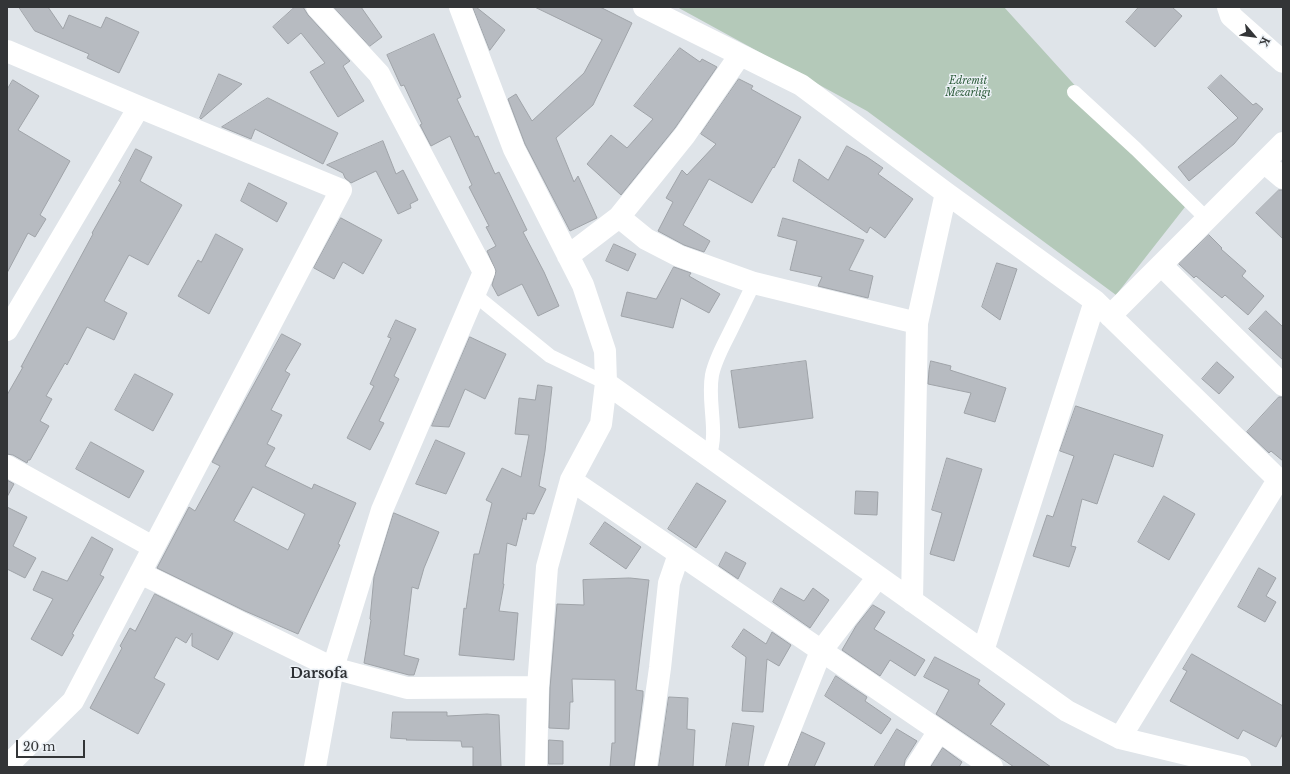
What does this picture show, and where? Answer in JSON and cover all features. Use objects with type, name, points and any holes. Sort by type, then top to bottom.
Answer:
[{"type":"street","points":[[315,767],[333,668],[382,510],[484,272],[379,74],[317,7]]},
{"type":"street","points":[[460,7],[514,149],[583,285],[605,351],[606,384],[601,424],[571,480],[547,567],[538,687],[536,767]]},
{"type":"street","points":[[644,7],[801,85],[1103,308],[1280,482],[1120,738]]},
{"type":"street","points":[[1228,7],[1231,16],[1283,62]]},
{"type":"street","points":[[7,51],[341,190],[73,701],[7,766]]},
{"type":"street","points":[[568,256],[618,217],[685,135],[740,55]]},
{"type":"street","points":[[7,330],[139,107]]},
{"type":"street","points":[[983,651],[1103,308],[1161,265],[1283,143]]},
{"type":"street","points":[[1264,162],[1283,178]]},
{"type":"street","points":[[912,601],[917,323],[946,193]]},
{"type":"street","points":[[618,217],[646,239],[672,252],[754,283],[917,323]]},
{"type":"street","points":[[1161,265],[1283,385]]},
{"type":"street","points":[[606,384],[1067,711],[1120,738],[1240,767]]},
{"type":"street","points":[[7,466],[154,547]]},
{"type":"street","points":[[571,480],[992,767]]},
{"type":"street","points":[[646,767],[660,668],[668,583],[679,554]]},
{"type":"street","points":[[140,573],[333,668],[407,688],[538,687]]},
{"type":"street","points":[[775,767],[821,651],[878,577]]},
{"type":"street","points":[[916,767],[939,731]]},
{"type":"lane","points":[[1074,92],[1136,149],[1207,219]]},
{"type":"lane","points":[[710,457],[714,433],[710,393],[712,375],[716,360],[754,283]]},
{"type":"lane","points":[[475,295],[550,356],[606,384]]},
{"type":"green space","name":"Edremit Mezarlığı","points":[[677,7],[1004,7],[1185,207],[1116,295],[867,111]]},
{"type":"building","points":[[19,7],[48,7],[63,29],[69,15],[101,28],[106,17],[139,32],[119,73],[87,58],[89,54],[35,31]]},
{"type":"building","points":[[295,7],[303,7],[308,15],[350,61],[343,66],[364,101],[338,117],[310,72],[325,63],[301,33],[288,44],[273,27]]},
{"type":"building","points":[[334,7],[361,7],[382,37],[370,46]]},
{"type":"building","points":[[473,7],[476,7],[505,30],[490,50]]},
{"type":"building","points":[[535,7],[600,7],[632,23],[593,105],[556,138],[574,182],[578,176],[597,218],[570,231],[525,144],[508,99],[516,94],[532,121],[584,73],[602,40]]},
{"type":"building","points":[[1139,7],[1172,7],[1182,16],[1155,47],[1126,22]]},
{"type":"building","points":[[434,34],[461,97],[457,99],[475,137],[478,136],[495,174],[499,172],[527,230],[523,232],[544,272],[559,306],[538,316],[522,284],[498,296],[492,285],[496,271],[487,251],[496,246],[486,227],[489,226],[469,187],[472,185],[450,136],[431,146],[420,125],[422,124],[404,85],[401,86],[387,55]]},
{"type":"building","points":[[680,48],[700,62],[702,59],[717,67],[675,128],[621,195],[587,164],[611,135],[627,148],[653,119],[634,106]]},
{"type":"building","points":[[219,74],[242,84],[201,119],[200,118]]},
{"type":"building","points":[[1221,75],[1253,105],[1256,103],[1263,109],[1234,144],[1189,181],[1178,167],[1238,118],[1208,88]]},
{"type":"building","points":[[739,79],[753,86],[751,89],[801,117],[774,168],[773,167],[752,203],[709,179],[683,225],[710,241],[704,252],[684,245],[658,231],[673,202],[666,198],[682,170],[687,175],[716,144],[701,134]]},
{"type":"building","points":[[13,80],[39,96],[18,130],[70,161],[40,215],[46,219],[35,237],[28,233],[7,273],[7,90]]},
{"type":"building","points":[[268,98],[338,133],[323,164],[255,129],[251,139],[222,127]]},
{"type":"building","points":[[383,141],[396,174],[403,170],[418,200],[410,204],[411,208],[398,214],[376,171],[351,183],[345,178],[343,173],[327,165]]},
{"type":"building","points":[[847,146],[883,168],[878,174],[913,199],[885,238],[870,227],[867,233],[793,181],[799,159],[828,180]]},
{"type":"building","points":[[136,149],[152,157],[140,181],[182,205],[148,265],[129,255],[104,301],[127,313],[114,340],[87,327],[67,365],[65,363],[46,396],[52,399],[40,421],[49,426],[27,463],[13,455],[7,454],[7,395],[93,234],[92,233],[121,182],[119,181]]},
{"type":"building","points":[[249,183],[287,203],[277,222],[241,201]]},
{"type":"building","points":[[1279,190],[1283,190],[1283,239],[1256,213]]},
{"type":"building","points":[[341,218],[382,240],[363,274],[343,262],[334,279],[314,268]]},
{"type":"building","points":[[783,218],[864,240],[849,270],[873,276],[868,298],[818,286],[822,277],[790,270],[797,241],[778,236]]},
{"type":"building","points":[[216,234],[243,249],[209,314],[178,296],[198,260],[201,262]]},
{"type":"building","points":[[1209,235],[1222,248],[1221,249],[1246,271],[1242,276],[1264,296],[1248,315],[1225,295],[1222,298],[1196,276],[1194,278],[1179,264]]},
{"type":"building","points":[[614,244],[636,254],[628,271],[606,261]]},
{"type":"building","points":[[997,263],[1017,269],[1000,320],[982,307]]},
{"type":"building","points":[[674,267],[691,273],[689,276],[720,294],[709,313],[681,298],[673,328],[621,316],[627,292],[656,299]]},
{"type":"building","points":[[1266,311],[1283,327],[1283,360],[1249,329]]},
{"type":"building","points":[[396,320],[416,329],[394,376],[399,379],[379,421],[384,423],[370,450],[347,438],[374,386],[370,384],[391,338],[388,337]]},
{"type":"building","points":[[282,334],[301,344],[285,371],[290,374],[271,410],[282,415],[267,444],[275,448],[265,466],[312,489],[314,484],[356,503],[338,544],[340,545],[298,634],[245,611],[157,568],[189,507],[195,511],[220,466],[212,462]],"holes":[[[253,487],[305,514],[288,550],[234,521]]]},
{"type":"building","points":[[470,337],[506,354],[485,399],[465,389],[449,427],[432,426]]},
{"type":"building","points":[[806,361],[813,418],[739,428],[731,371]]},
{"type":"building","points":[[931,361],[951,366],[950,370],[1006,388],[995,422],[964,413],[971,393],[928,384]]},
{"type":"building","points":[[1217,362],[1234,377],[1219,394],[1202,379]]},
{"type":"building","points":[[135,374],[173,394],[153,431],[115,410]]},
{"type":"building","points":[[538,385],[552,387],[545,451],[539,486],[546,489],[534,514],[527,513],[526,520],[523,518],[516,546],[507,543],[504,584],[499,611],[518,613],[514,660],[459,655],[464,608],[466,609],[474,554],[479,554],[492,503],[486,500],[502,468],[521,477],[529,435],[515,434],[519,398],[535,400]]},
{"type":"building","points":[[1279,397],[1283,397],[1283,461],[1271,451],[1269,453],[1247,432]]},
{"type":"building","points":[[1076,406],[1163,435],[1153,467],[1114,454],[1097,504],[1082,499],[1071,546],[1076,547],[1069,567],[1033,556],[1047,515],[1053,517],[1074,456],[1060,451]]},
{"type":"building","points":[[436,440],[465,453],[446,494],[416,484]]},
{"type":"building","points":[[91,442],[144,471],[129,498],[76,469]]},
{"type":"building","points":[[947,458],[982,469],[954,561],[930,554],[942,513],[932,510]]},
{"type":"building","points":[[7,480],[14,484],[7,497]]},
{"type":"building","points":[[697,483],[726,501],[696,548],[668,529]]},
{"type":"building","points":[[856,491],[878,492],[877,515],[855,514]]},
{"type":"building","points":[[1164,496],[1195,514],[1169,560],[1138,542]]},
{"type":"building","points":[[7,507],[27,517],[13,546],[36,558],[25,578],[7,569]]},
{"type":"building","points":[[394,513],[439,532],[424,568],[418,589],[412,587],[404,655],[419,659],[414,675],[364,663],[371,620],[374,577]]},
{"type":"building","points":[[605,522],[641,547],[626,569],[590,544]]},
{"type":"building","points":[[92,537],[113,549],[100,575],[104,577],[72,634],[74,635],[62,656],[31,639],[53,599],[33,590],[42,571],[67,581]]},
{"type":"building","points":[[726,552],[746,563],[738,579],[719,566]]},
{"type":"building","points":[[1259,568],[1276,578],[1266,596],[1276,602],[1265,622],[1238,607]]},
{"type":"building","points":[[630,578],[649,580],[636,690],[643,691],[643,696],[634,767],[610,767],[612,743],[615,743],[615,680],[572,679],[573,702],[570,702],[569,729],[549,728],[550,688],[557,604],[584,605],[583,580]]},
{"type":"building","points":[[781,588],[804,601],[813,588],[829,600],[810,628],[773,602]]},
{"type":"building","points":[[155,594],[233,633],[218,660],[192,646],[192,633],[186,643],[176,637],[154,678],[165,684],[138,734],[90,708],[122,648],[120,646],[130,628],[135,631]]},
{"type":"building","points":[[873,605],[885,612],[874,629],[925,660],[915,676],[890,660],[880,676],[842,650],[856,626]]},
{"type":"building","points":[[744,629],[766,644],[772,632],[791,645],[779,666],[767,659],[763,712],[742,711],[746,657],[732,647]]},
{"type":"building","points":[[1192,654],[1283,706],[1283,733],[1276,747],[1243,730],[1238,739],[1170,701],[1187,671],[1183,669]]},
{"type":"building","points":[[935,657],[980,680],[978,684],[1005,704],[990,724],[1051,767],[1014,767],[936,714],[949,690],[924,677]]},
{"type":"building","points":[[836,676],[867,697],[865,701],[891,719],[881,734],[825,696]]},
{"type":"building","points":[[669,697],[688,698],[687,729],[695,730],[693,767],[659,767]]},
{"type":"building","points":[[393,712],[447,712],[447,716],[487,714],[499,715],[501,767],[473,767],[473,747],[462,747],[461,741],[406,740],[407,739],[391,738]]},
{"type":"building","points":[[733,723],[754,726],[748,767],[726,767]]},
{"type":"building","points":[[897,729],[917,741],[905,760],[904,767],[874,767]]},
{"type":"building","points":[[802,732],[825,743],[814,767],[788,767]]},
{"type":"building","points":[[549,740],[563,741],[563,764],[549,764]]},
{"type":"building","points":[[943,748],[962,762],[959,767],[931,767]]},
{"type":"district","name":"Darsofa","points":[[319,674]]}]
